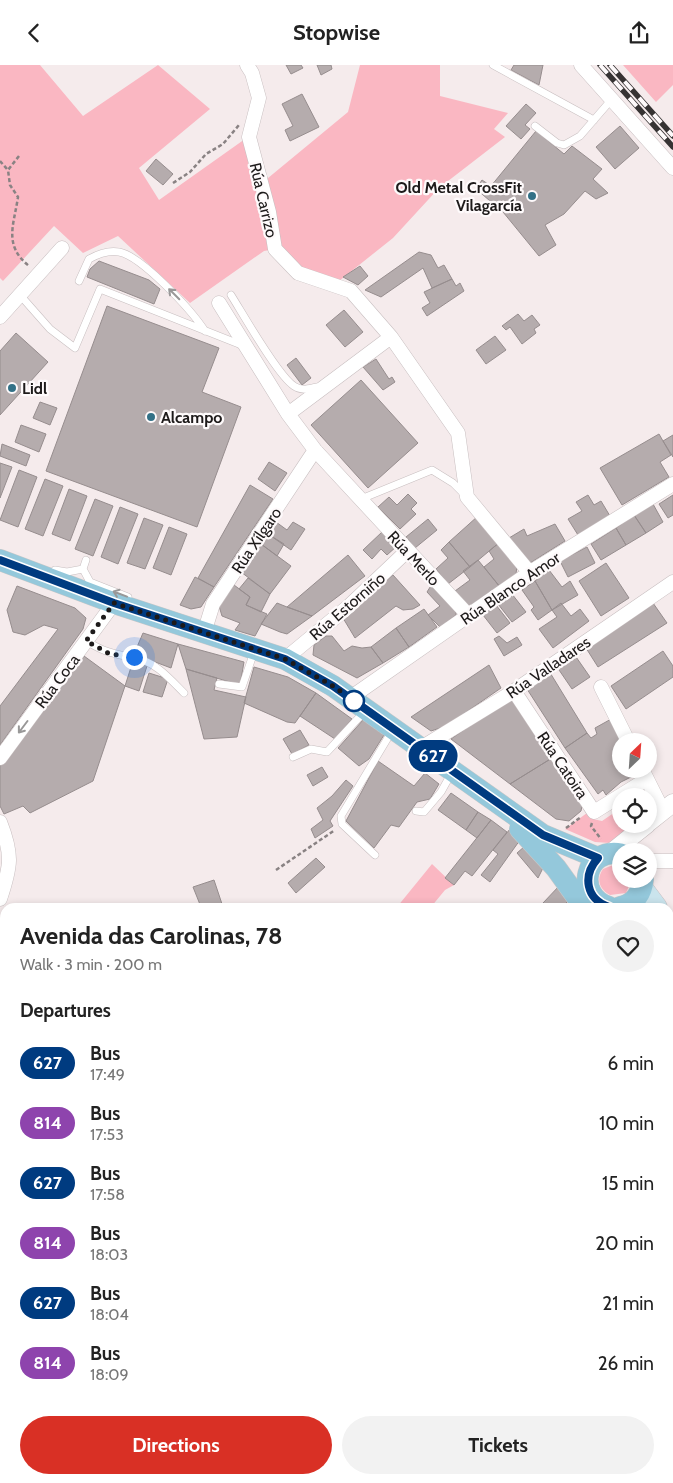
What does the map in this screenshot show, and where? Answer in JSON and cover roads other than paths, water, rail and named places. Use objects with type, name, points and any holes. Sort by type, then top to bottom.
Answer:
[{"type":"main road","points":[[0,560],[124,601],[204,633],[285,659],[333,686],[358,703],[543,835],[612,901]]},
{"type":"main road","points":[[504,807],[519,828],[556,869],[612,901],[627,903]]},
{"type":"main road","points":[[543,835],[608,852]]},
{"type":"main road","points":[[608,852],[592,865],[612,901]]},
{"type":"street","name":"Rúa Carrizo","points":[[247,65],[252,73],[259,98],[249,137],[269,212],[275,249],[298,273],[351,291],[391,337],[458,433],[467,497]]},
{"type":"street","points":[[581,65],[673,168]]},
{"type":"street","points":[[0,317],[62,248]]},
{"type":"street","points":[[225,299],[246,347],[288,414],[315,451],[361,500]]},
{"type":"street","points":[[288,414],[391,337]]},
{"type":"street","name":"Rúa Xílgaro","points":[[204,633],[212,604],[315,451]]},
{"type":"street","name":"Rúa Blanco Amor","points":[[358,703],[469,616],[530,573],[673,484]]},
{"type":"street","points":[[467,497],[530,573]]},
{"type":"street","name":"Rúa Merlo","points":[[361,500],[469,616]]},
{"type":"street","name":"Rúa Estorniño","points":[[285,659],[349,606],[407,551]]},
{"type":"street","name":"Rúa Valladares","points":[[421,748],[514,691],[673,582]]},
{"type":"street","name":"Rúa Coca","points":[[0,758],[86,641],[124,601]]},
{"type":"street","points":[[601,687],[624,733]]},
{"type":"street","name":"Rúa Catoira","points":[[514,691],[594,812],[640,778]]},
{"type":"street","points":[[648,778],[668,807],[657,816]]},
{"type":"street","points":[[0,822],[9,845],[10,870],[0,899]]},
{"type":"street","points":[[608,852],[634,833]]},
{"type":"street","points":[[657,861],[673,861]]},
{"type":"lane","points":[[493,65],[594,121]]},
{"type":"lane","points":[[535,126],[557,143],[564,145],[580,136],[612,99]]},
{"type":"lane","points":[[79,281],[89,259],[107,252],[119,252],[129,255],[173,293],[197,319],[205,331]]},
{"type":"lane","points":[[20,295],[50,329],[75,348],[100,289],[246,347]]},
{"type":"lane","points":[[225,299],[266,349],[292,385],[308,389],[330,383]]},
{"type":"lane","points":[[361,500],[432,470],[453,483],[467,497]]},
{"type":"lane","points":[[86,560],[83,569],[90,582],[124,601]]},
{"type":"lane","points":[[43,566],[60,572],[83,569]]},
{"type":"lane","points":[[86,641],[110,654],[134,657],[154,666],[168,676],[184,693]]},
{"type":"lane","points":[[219,684],[242,687],[255,649]]},
{"type":"lane","points":[[293,757],[311,749],[327,752],[358,703]]},
{"type":"lane","points":[[375,855],[342,824],[341,816],[394,729]]},
{"type":"lane","points":[[416,811],[424,812],[441,792],[453,771]]},
{"type":"railway","points":[[600,65],[673,147]]},
{"type":"railway","points":[[610,65],[673,136]]},
{"type":"place","name":"Old Metal CrossFit Vilagarcía","points":[[532,196]]},
{"type":"place","name":"Lidl","points":[[12,388]]},
{"type":"place","name":"Alcampo","points":[[151,417]]}]
